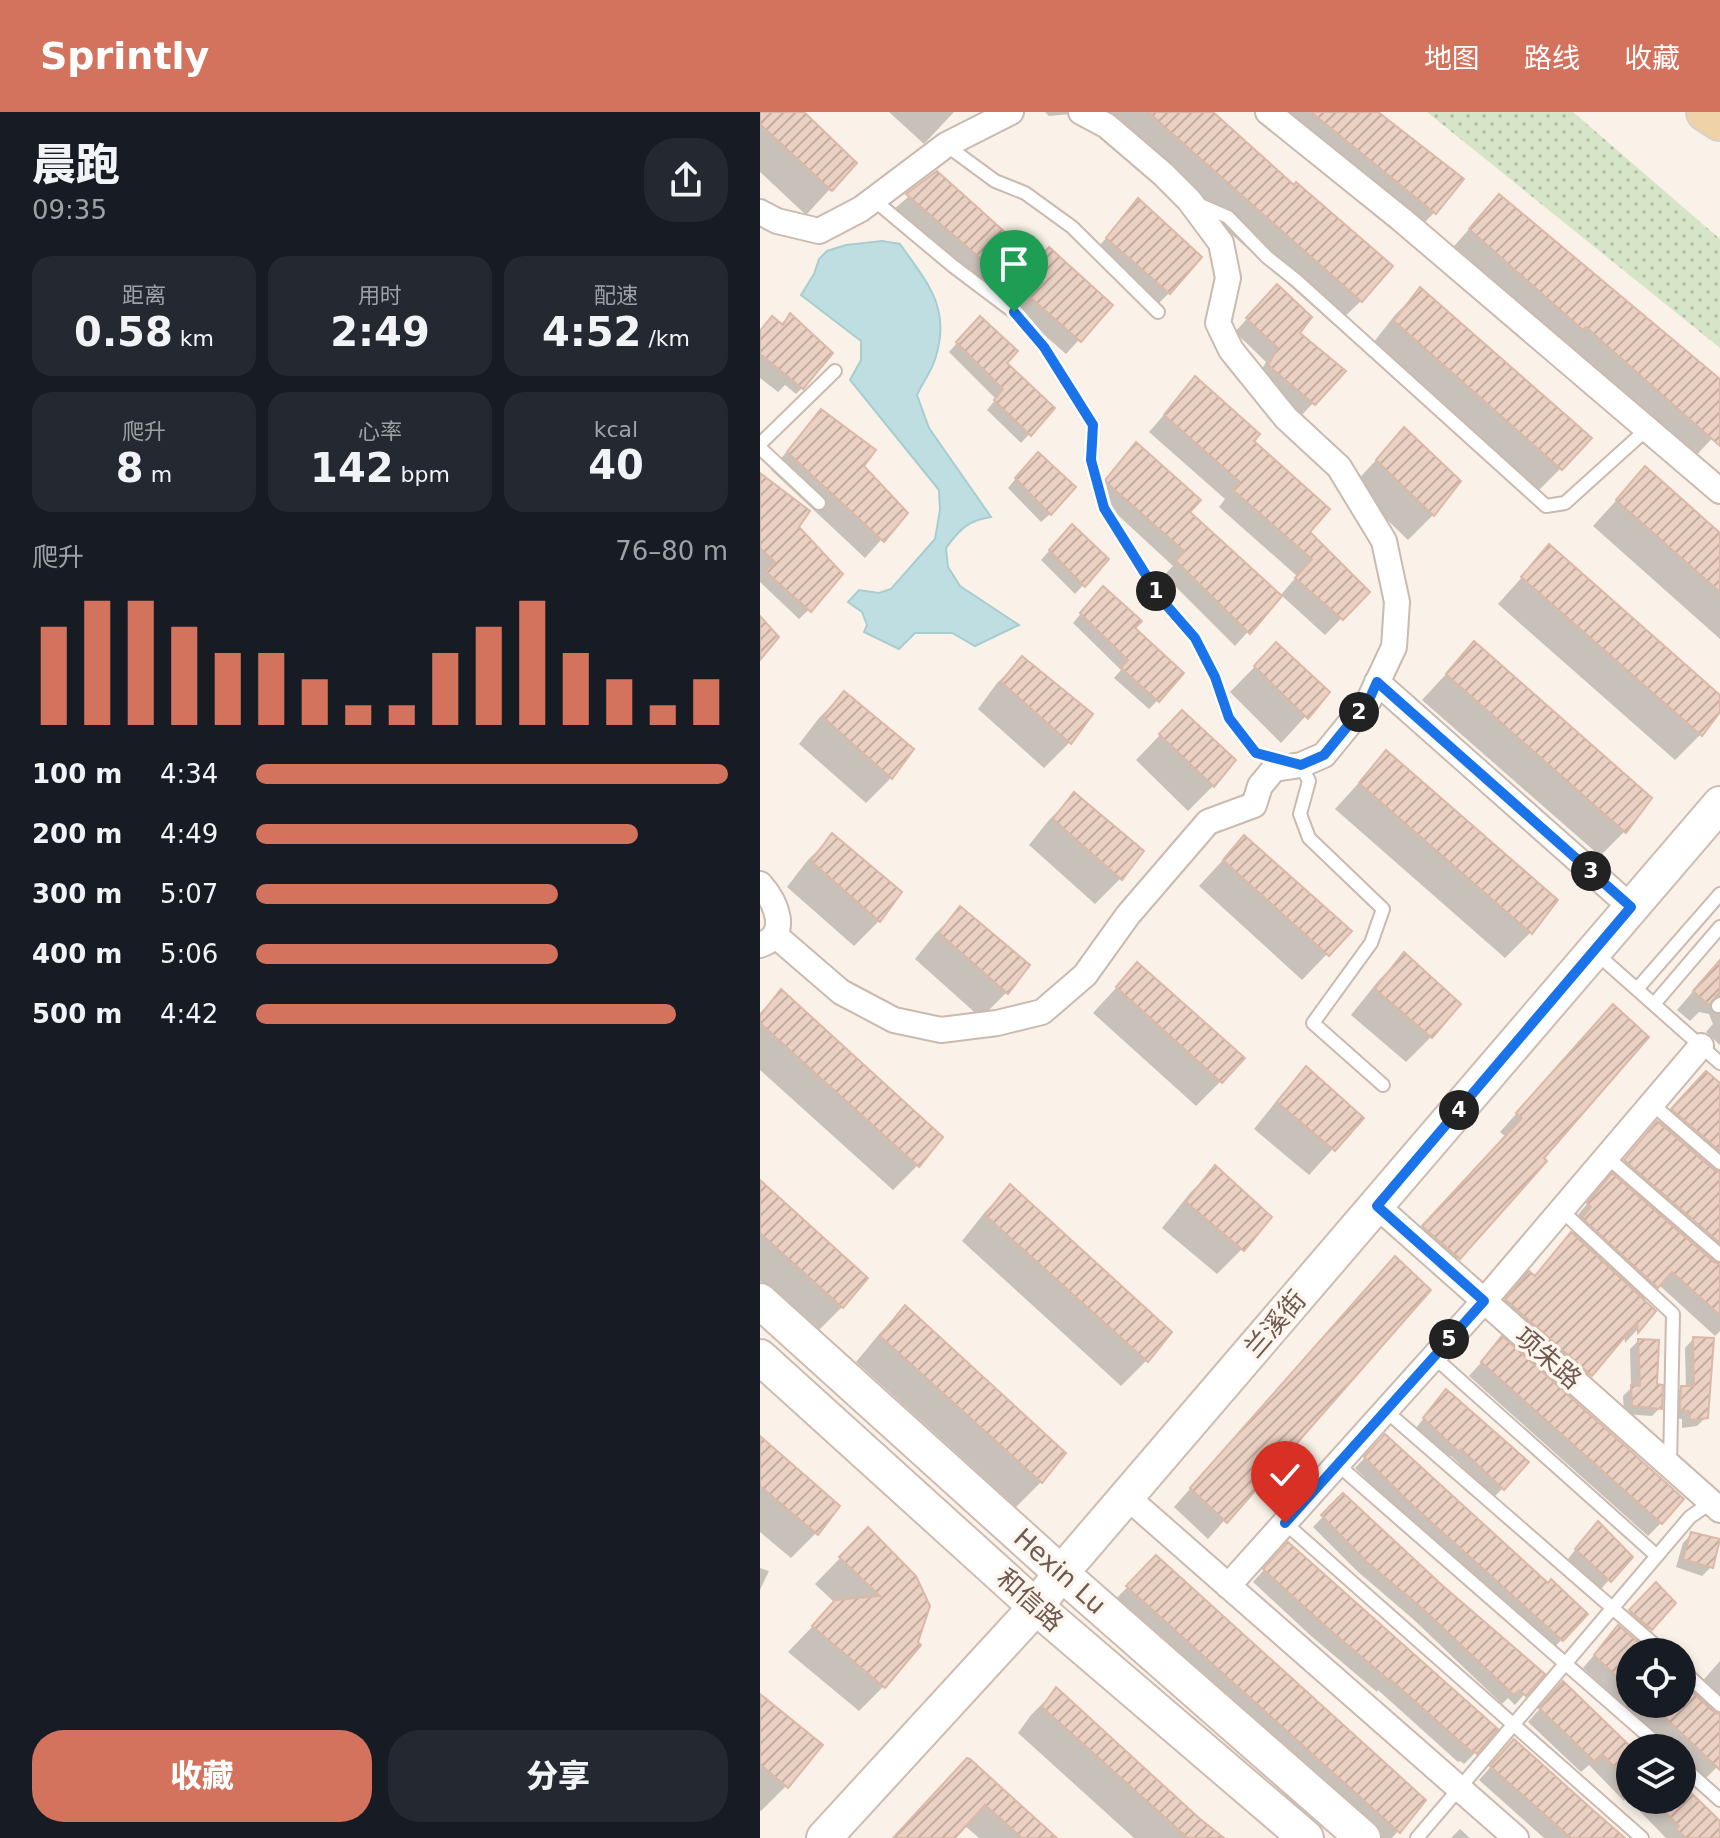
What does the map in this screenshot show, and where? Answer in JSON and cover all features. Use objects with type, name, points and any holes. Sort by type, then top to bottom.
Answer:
[{"type":"main road","points":[[1706,112],[1720,121]]},
{"type":"street","points":[[760,212],[777,221],[819,231],[861,209],[946,145],[1011,112]]},
{"type":"street","points":[[760,884],[771,896],[779,918],[768,940],[841,992],[894,1020],[941,1030],[997,1023],[1042,1012],[1085,975],[1128,915],[1208,822],[1254,805],[1260,786],[1274,769],[1301,765],[1324,755],[1369,700],[1394,647],[1397,602],[1384,541],[1339,467],[1286,418],[1231,350],[1218,323],[1228,278],[1221,243],[1189,200],[1107,126],[1081,112]]},
{"type":"street","points":[[1268,112],[1401,219],[1720,491]]},
{"type":"street","points":[[1377,682],[1631,907]]},
{"type":"street","name":"兰溪街","points":[[824,1838],[1036,1607],[1061,1573],[1720,804]]},
{"type":"street","points":[[1228,1586],[1484,1301],[1701,1046]]},
{"type":"street","name":"项朱路","points":[[1377,1206],[1670,1466],[1717,1503]]},
{"type":"street","name":"Hexin Lu","points":[[760,1301],[1061,1573],[1363,1838]]},
{"type":"street","name":"和信路","points":[[760,1357],[1036,1607],[1306,1838]]},
{"type":"street","points":[[1127,1497],[1516,1838]]},
{"type":"lane","points":[[946,145],[995,181],[1025,193],[1072,227],[1158,312]]},
{"type":"lane","points":[[874,200],[1014,312],[1044,347],[1093,425],[1091,460],[1104,508],[1161,599],[1195,638],[1215,677],[1229,718],[1256,753],[1301,765],[1309,781],[1300,814],[1309,838],[1383,909],[1371,943],[1313,1023],[1383,1085]]},
{"type":"lane","points":[[1189,200],[1228,217],[1267,257],[1546,506],[1565,503],[1647,429]]},
{"type":"lane","points":[[819,503],[760,446],[835,371]]},
{"type":"lane","points":[[1637,989],[1720,894]]},
{"type":"lane","points":[[1654,1004],[1720,927]]},
{"type":"lane","points":[[1595,952],[1720,1063]]},
{"type":"lane","points":[[1652,1104],[1720,1163]]},
{"type":"lane","points":[[1607,1157],[1720,1255]]},
{"type":"lane","points":[[1561,1210],[1673,1314],[1670,1466]]},
{"type":"lane","points":[[1434,1357],[1657,1556]]},
{"type":"lane","points":[[1386,1411],[1648,1638]]},
{"type":"lane","points":[[1337,1464],[1647,1734]]},
{"type":"lane","points":[[1417,1838],[1690,1517],[1717,1503]]},
{"type":"lane","points":[[1285,1523],[1642,1838]]},
{"type":"lane","points":[[1696,1683],[1720,1705]]},
{"type":"lane","points":[[1696,1779],[1720,1800]]},
{"type":"green space","points":[[1427,112],[1573,112],[1720,239],[1720,348]]},
{"type":"water","points":[[882,241],[900,244],[933,296],[938,309],[940,339],[933,366],[917,395],[929,428],[991,517],[970,523],[955,536],[946,548],[948,567],[960,586],[1019,625],[975,646],[952,633],[915,633],[899,649],[864,632],[867,625],[862,612],[848,602],[859,590],[879,593],[891,589],[935,539],[940,510],[939,490],[850,380],[861,360],[861,341],[801,295],[819,259],[827,251],[846,245]]},
{"type":"building","points":[[760,112],[804,112],[857,163],[832,191],[760,124]]},
{"type":"building","points":[[1148,112],[1213,112],[1294,185],[1296,182],[1393,266],[1362,302]]},
{"type":"building","points":[[1311,112],[1378,112],[1464,179],[1436,214]]},
{"type":"building","points":[[937,171],[1037,261],[1049,247],[1113,305],[1081,342],[906,194]]},
{"type":"building","points":[[1499,194],[1720,379],[1720,446],[1469,229]]},
{"type":"building","points":[[1138,198],[1202,257],[1170,294],[1106,238]]},
{"type":"building","points":[[1277,284],[1312,317],[1300,333],[1346,371],[1315,405],[1268,365],[1278,348],[1246,318]]},
{"type":"building","points":[[1420,287],[1592,438],[1562,470],[1394,321]]},
{"type":"building","points":[[790,313],[833,353],[803,389],[760,354],[760,331],[772,316],[783,325]]},
{"type":"building","points":[[980,316],[1018,351],[1007,363],[1055,408],[1031,436],[994,400],[1003,389],[956,342]]},
{"type":"building","points":[[1195,376],[1260,434],[1254,441],[1330,509],[1310,532],[1370,592],[1343,620],[1295,578],[1312,559],[1233,490],[1240,482],[1164,415]]},
{"type":"building","points":[[821,409],[876,450],[864,466],[908,513],[884,542],[787,452]]},
{"type":"building","points":[[1404,427],[1461,481],[1434,516],[1376,460]]},
{"type":"building","points":[[1136,442],[1201,500],[1190,512],[1282,596],[1250,634],[1176,561],[1184,551],[1106,482]]},
{"type":"building","points":[[1038,452],[1076,487],[1051,515],[1015,478]]},
{"type":"building","points":[[1645,466],[1720,533],[1720,592],[1616,500]]},
{"type":"building","points":[[760,473],[810,511],[799,527],[843,574],[811,612],[765,571],[775,562],[760,548]]},
{"type":"building","points":[[1072,524],[1109,559],[1085,587],[1049,550]]},
{"type":"building","points":[[1549,544],[1720,695],[1720,712],[1702,736],[1521,577]]},
{"type":"building","points":[[1103,586],[1142,621],[1135,628],[1184,673],[1159,702],[1121,668],[1128,660],[1080,613]]},
{"type":"building","points":[[760,616],[779,637],[760,660]]},
{"type":"building","points":[[1474,641],[1652,798],[1626,833],[1446,674]]},
{"type":"building","points":[[1276,642],[1330,692],[1308,719],[1254,666]]},
{"type":"building","points":[[1022,656],[1093,714],[1071,744],[1001,682]]},
{"type":"building","points":[[844,691],[914,749],[892,779],[823,717]]},
{"type":"building","points":[[1182,710],[1236,760],[1214,787],[1159,734]]},
{"type":"building","points":[[1386,750],[1558,900],[1532,934],[1359,783]]},
{"type":"building","points":[[1074,792],[1144,851],[1122,880],[1053,819]]},
{"type":"building","points":[[832,833],[902,892],[880,922],[811,861]]},
{"type":"building","points":[[1244,835],[1352,931],[1329,956],[1223,860]]},
{"type":"building","points":[[960,906],[1030,965],[1008,994],[939,933]]},
{"type":"building","points":[[1404,952],[1461,1004],[1432,1038],[1375,989]]},
{"type":"building","points":[[1720,960],[1720,992],[1709,1005],[1693,991]]},
{"type":"building","points":[[1137,962],[1245,1058],[1222,1083],[1116,987]]},
{"type":"building","points":[[781,989],[943,1137],[919,1167],[760,1023],[760,1016]]},
{"type":"building","points":[[1613,1004],[1649,1037],[1544,1158],[1547,1161],[1460,1259],[1422,1226],[1522,1118],[1516,1113]]},
{"type":"building","points":[[1306,1066],[1364,1118],[1335,1151],[1277,1102]]},
{"type":"building","points":[[1706,1071],[1720,1083],[1720,1151],[1671,1109]]},
{"type":"building","points":[[1657,1121],[1720,1172],[1720,1243],[1624,1160]]},
{"type":"building","points":[[1215,1165],[1272,1217],[1244,1251],[1186,1202]]},
{"type":"building","points":[[1612,1173],[1720,1264],[1720,1315],[1672,1272],[1658,1288],[1582,1218],[1591,1207],[1587,1203]]},
{"type":"building","points":[[760,1180],[868,1278],[843,1308],[760,1233]]},
{"type":"building","points":[[1010,1184],[1172,1332],[1148,1362],[985,1215]]},
{"type":"building","points":[[1571,1232],[1656,1311],[1638,1333],[1637,1322],[1592,1376],[1505,1299],[1529,1271],[1535,1276]]},
{"type":"building","points":[[1395,1256],[1431,1290],[1227,1523],[1190,1488]]},
{"type":"building","points":[[905,1305],[1066,1453],[1042,1483],[880,1336]]},
{"type":"building","points":[[1502,1336],[1684,1499],[1662,1524],[1481,1362]]},
{"type":"building","points":[[1693,1337],[1714,1338],[1708,1418],[1690,1420],[1689,1411],[1680,1410],[1681,1386],[1694,1386]]},
{"type":"building","points":[[1638,1339],[1659,1340],[1657,1384],[1663,1385],[1662,1409],[1632,1406],[1631,1385],[1640,1386]]},
{"type":"building","points":[[1446,1389],[1529,1462],[1504,1490],[1423,1418]]},
{"type":"building","points":[[1385,1434],[1548,1583],[1551,1579],[1588,1614],[1563,1641],[1408,1501],[1364,1457]]},
{"type":"building","points":[[760,1436],[840,1506],[818,1535],[760,1486]]},
{"type":"building","points":[[1343,1493],[1443,1586],[1545,1674],[1526,1696],[1519,1690],[1514,1695],[1423,1609],[1367,1562],[1321,1515]]},
{"type":"building","points":[[1598,1521],[1633,1557],[1611,1582],[1575,1549]]},
{"type":"building","points":[[868,1527],[916,1576],[930,1606],[918,1642],[921,1645],[885,1688],[812,1626],[835,1600],[880,1596],[839,1557]]},
{"type":"building","points":[[1691,1532],[1720,1539],[1713,1568],[1683,1559]]},
{"type":"building","points":[[1288,1542],[1498,1729],[1477,1754],[1263,1569]]},
{"type":"building","points":[[1156,1555],[1426,1800],[1400,1833],[1126,1586]]},
{"type":"building","points":[[1656,1582],[1676,1603],[1652,1630],[1629,1610]]},
{"type":"building","points":[[1618,1625],[1633,1638],[1616,1638],[1616,1676],[1594,1655]]},
{"type":"building","points":[[1563,1681],[1618,1734],[1616,1768],[1602,1754],[1595,1762],[1539,1708]]},
{"type":"building","points":[[1056,1687],[1224,1838],[1188,1838],[1042,1707]]},
{"type":"building","points":[[760,1694],[823,1745],[788,1788],[760,1764]]},
{"type":"building","points":[[1696,1696],[1720,1714],[1720,1770],[1696,1747],[1696,1734],[1682,1734],[1666,1718],[1696,1718]]},
{"type":"building","points":[[1514,1739],[1625,1838],[1571,1838],[1490,1766]]},
{"type":"building","points":[[967,1758],[1057,1838],[1022,1838],[985,1805],[955,1838],[893,1838]]},
{"type":"building","points":[[1696,1798],[1720,1821],[1720,1838],[1686,1838],[1676,1829],[1679,1826],[1667,1814],[1696,1814]]},
{"type":"route","points":[[1014,312],[1044,347],[1093,425],[1091,460],[1104,508],[1161,599],[1195,638],[1215,677],[1229,718],[1256,753],[1301,765],[1324,755],[1369,700],[1377,682],[1631,907],[1377,1206],[1484,1301],[1285,1523]]}]
